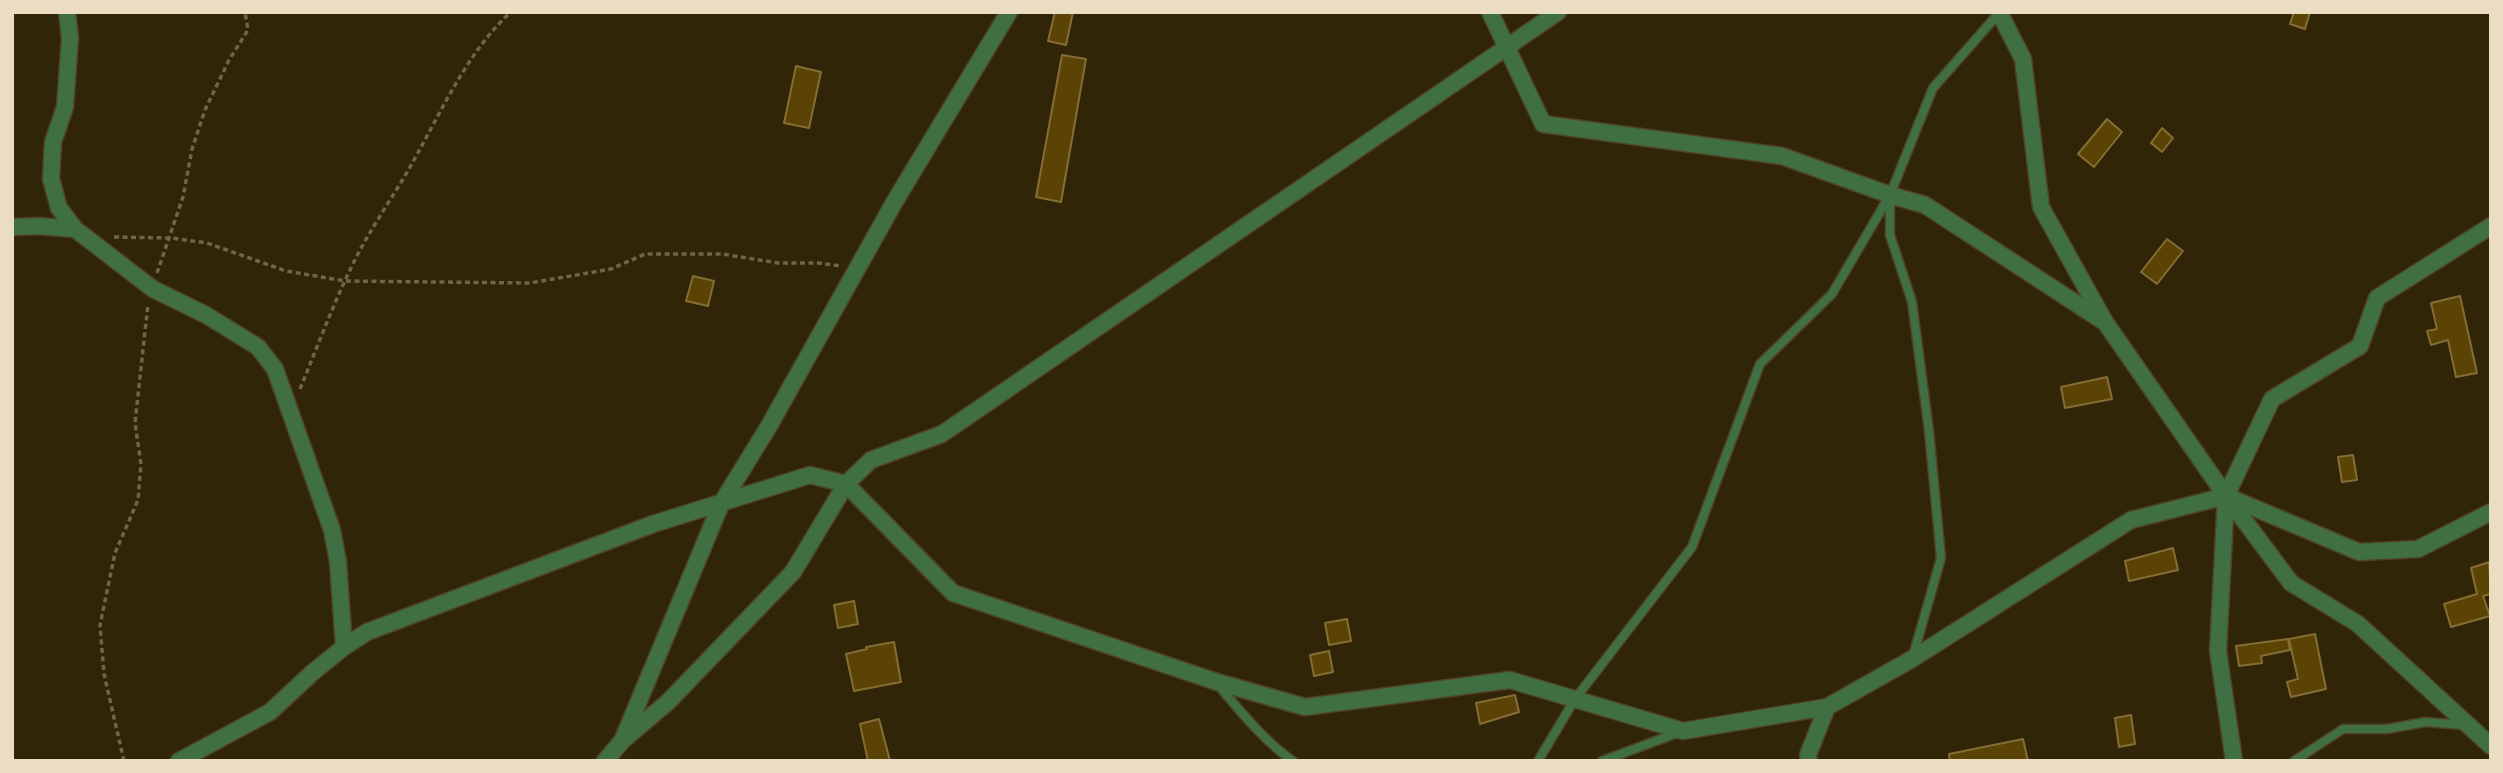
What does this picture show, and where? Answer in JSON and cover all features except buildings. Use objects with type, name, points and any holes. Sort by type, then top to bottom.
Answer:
[{"type":"street","points":[[67,12],[70,38],[65,107],[53,142],[51,179],[59,208],[81,234],[153,289],[206,315],[258,347],[275,369],[332,530],[338,562],[344,646]]},
{"type":"street","points":[[622,741],[721,504],[769,426],[855,269],[1009,12]]},
{"type":"street","points":[[1490,12],[1543,124],[1782,156],[1925,205],[2105,322]]},
{"type":"street","points":[[605,761],[622,741],[668,702],[793,572],[846,484],[871,460],[942,434],[1558,12]]},
{"type":"street","points":[[1999,12],[2023,59],[2041,207],[2105,322],[2291,583],[2358,624],[2491,746]]},
{"type":"street","points":[[2234,761],[2218,651],[2226,495],[2272,400],[2360,346],[2376,298],[2491,226]]},
{"type":"street","points":[[12,227],[81,234]]},
{"type":"street","points":[[178,761],[270,712],[344,646],[367,632],[653,524],[810,475],[846,484],[953,593],[1217,682],[1305,707],[1510,680],[1683,731],[1827,707],[1912,659],[2132,520],[2226,495],[2360,552],[2418,549],[2488,516]]},
{"type":"street","points":[[1808,761],[1827,707]]},
{"type":"lane","points":[[1538,761],[1575,699],[1692,547],[1760,364],[1832,294],[1890,195],[1933,88],[1999,12]]},
{"type":"lane","points":[[1890,195],[1890,235],[1912,302],[1929,431],[1941,558],[1912,659]]},
{"type":"lane","points":[[1217,682],[1241,713],[1293,761]]},
{"type":"lane","points":[[2294,761],[2343,729],[2387,729],[2425,722],[2467,726]]},
{"type":"lane","points":[[1602,761],[1683,731]]},
{"type":"path","points":[[124,761],[104,674],[100,625],[115,553],[138,500],[141,464],[135,423],[146,311],[183,197],[192,149],[205,110],[229,60],[248,30],[245,12]]},
{"type":"path","points":[[291,411],[360,250],[416,158],[441,107],[471,60],[511,12]]},
{"type":"path","points":[[81,234],[170,238],[207,243],[286,271],[345,281],[530,283],[611,269],[645,254],[722,254],[778,262],[819,262],[855,269]]}]
